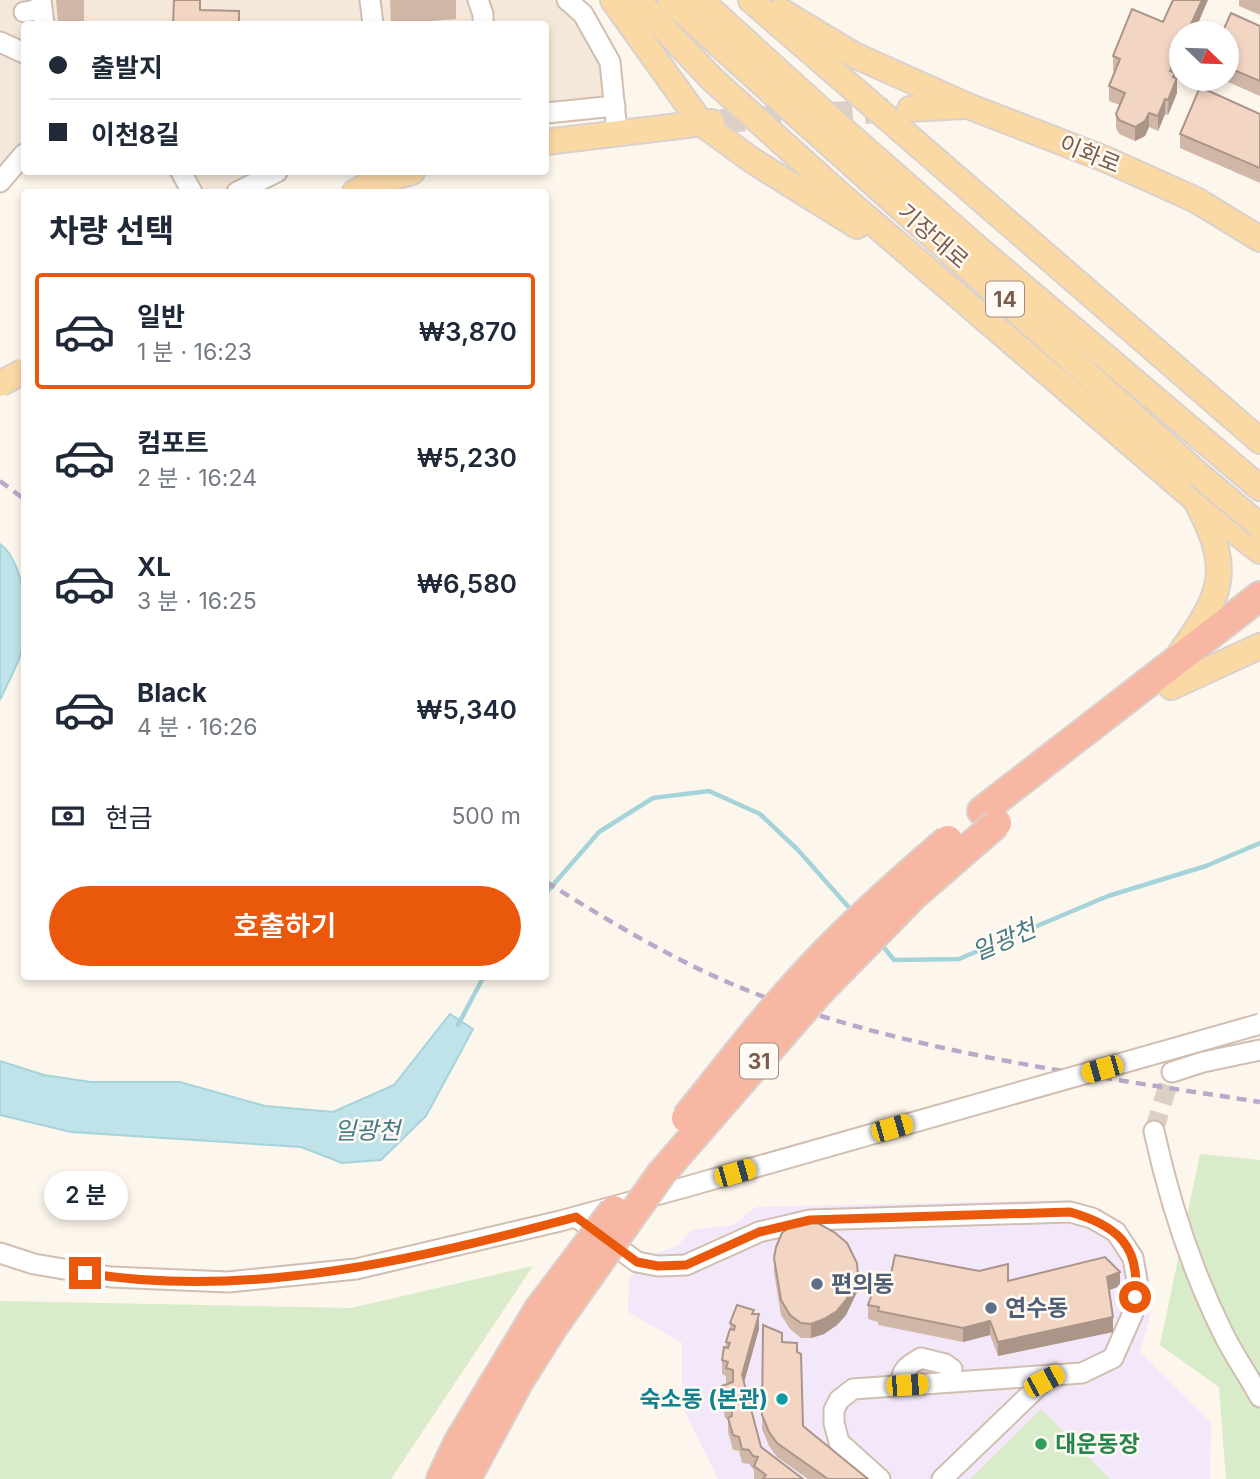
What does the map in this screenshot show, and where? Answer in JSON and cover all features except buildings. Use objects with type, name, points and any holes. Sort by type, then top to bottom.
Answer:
[{"type":"highway","name":"31","points":[[441,1479],[458,1443],[732,1060],[824,953],[902,880],[990,817],[1171,676],[1260,596]]},
{"type":"highway","name":"31","points":[[1171,676],[1260,621]]},
{"type":"highway","name":"31","points":[[466,1479],[519,1381],[546,1318]]},
{"type":"main road","points":[[613,0],[711,122],[754,161],[821,202],[946,287]]},
{"type":"main road","points":[[638,0],[712,79],[946,287],[1196,500],[1260,551]]},
{"type":"main road","name":"기장대로","points":[[670,0],[1260,488]]},
{"type":"main road","name":"기장대로","points":[[700,0],[820,123],[1260,526]]},
{"type":"main road","points":[[751,0],[1260,441]]},
{"type":"main road","points":[[762,0],[853,55],[968,106]]},
{"type":"main road","name":"이화로","points":[[909,109],[968,106],[1105,159],[1196,200],[1260,239]]},
{"type":"main road","points":[[549,142],[711,122]]},
{"type":"main road","points":[[366,189],[404,175]]},
{"type":"main road","points":[[0,384],[21,373]]},
{"type":"main road","points":[[1196,500],[1240,519],[1256,519],[1260,516]]},
{"type":"main road","points":[[1171,676],[1215,594],[1219,573],[1220,556],[1213,532],[1196,500]]},
{"type":"main road","points":[[1171,676],[1260,646]]},
{"type":"street","points":[[370,0],[373,21]]},
{"type":"street","points":[[478,0],[482,21]]},
{"type":"street","points":[[568,0],[583,15],[610,62],[617,132]]},
{"type":"street","points":[[0,42],[21,52]]},
{"type":"street","points":[[549,113],[615,106]]},
{"type":"street","points":[[0,183],[21,157]]},
{"type":"street","points":[[243,189],[271,175]]},
{"type":"street","points":[[0,373],[21,378]]},
{"type":"street","points":[[0,1253],[34,1264],[111,1277],[228,1282],[356,1269],[576,1217],[1260,1024]]},
{"type":"street","points":[[1172,1072],[1203,1062],[1260,1050]]},
{"type":"street","points":[[1154,1131],[1179,1226],[1201,1285],[1223,1333],[1260,1397]]},
{"type":"street","points":[[576,1217],[637,1262],[658,1266],[686,1265],[759,1232],[810,1220],[1070,1212],[1092,1218],[1116,1232],[1133,1258],[1137,1281],[1133,1313],[1113,1358],[1082,1373],[853,1390],[839,1400],[834,1410],[839,1442],[880,1479]]},
{"type":"street","points":[[942,1479],[1044,1381],[1057,1374]]},
{"type":"shaded area","points":[[0,0],[553,0],[579,23],[599,62],[603,101],[549,104],[549,21],[21,21],[21,146],[0,170]]},
{"type":"shaded area","points":[[191,175],[258,175],[231,189],[198,189]]},
{"type":"shaded area","points":[[1071,1200],[1101,1209],[1126,1228],[1143,1251],[1151,1285],[1149,1321],[1140,1352],[1211,1422],[1210,1479],[718,1479],[682,1406],[682,1343],[628,1312],[629,1279],[650,1255],[677,1246],[692,1230],[733,1225],[756,1207]]},
{"type":"green space","points":[[1200,1154],[1260,1160],[1260,1479],[1226,1479],[1219,1387],[1160,1345]]},
{"type":"green space","points":[[533,1266],[391,1479],[0,1479],[0,1301],[351,1308]]},
{"type":"green space","name":"대운동장","points":[[1041,1409],[1110,1479],[970,1479]]},
{"type":"water","points":[[0,544],[14,563],[21,583],[21,653],[0,700]]},
{"type":"water","name":"일광천","points":[[450,1014],[473,1029],[426,1116],[381,1160],[342,1163],[301,1147],[71,1132],[0,1115],[0,1061],[44,1075],[91,1082],[180,1082],[265,1106],[333,1112],[394,1085]]},
{"type":"waterway","name":"일광천","points":[[549,890],[599,832],[653,798],[709,791],[760,814],[798,850],[852,911]]},
{"type":"waterway","name":"일광천","points":[[881,944],[894,960],[959,959],[1108,896],[1206,866],[1260,843]]},
{"type":"waterway","name":"일광천","points":[[458,1025],[482,980]]},
{"type":"tunnel","points":[[721,121],[895,110]]},
{"type":"tunnel","points":[[1154,1131],[1172,1072]]},
{"type":"railway","points":[[0,481],[21,497]]},
{"type":"railway","points":[[549,884],[626,930],[709,974],[767,998],[827,1018],[887,1035],[1010,1062],[1260,1102]]},
{"type":"place","name":"편의동","points":[[817,1284]]},
{"type":"place","name":"연수동","points":[[991,1308]]},
{"type":"place","name":"숙소동 (본관)","points":[[782,1399]]},
{"type":"place","name":"대운동장","points":[[1041,1444]]},
{"type":"route","points":[[85,1273],[111,1277],[228,1282],[356,1269],[576,1217],[637,1262],[658,1266],[686,1265],[759,1232],[810,1220],[1070,1212],[1092,1218],[1116,1232],[1133,1258],[1137,1281],[1135,1297]]}]
